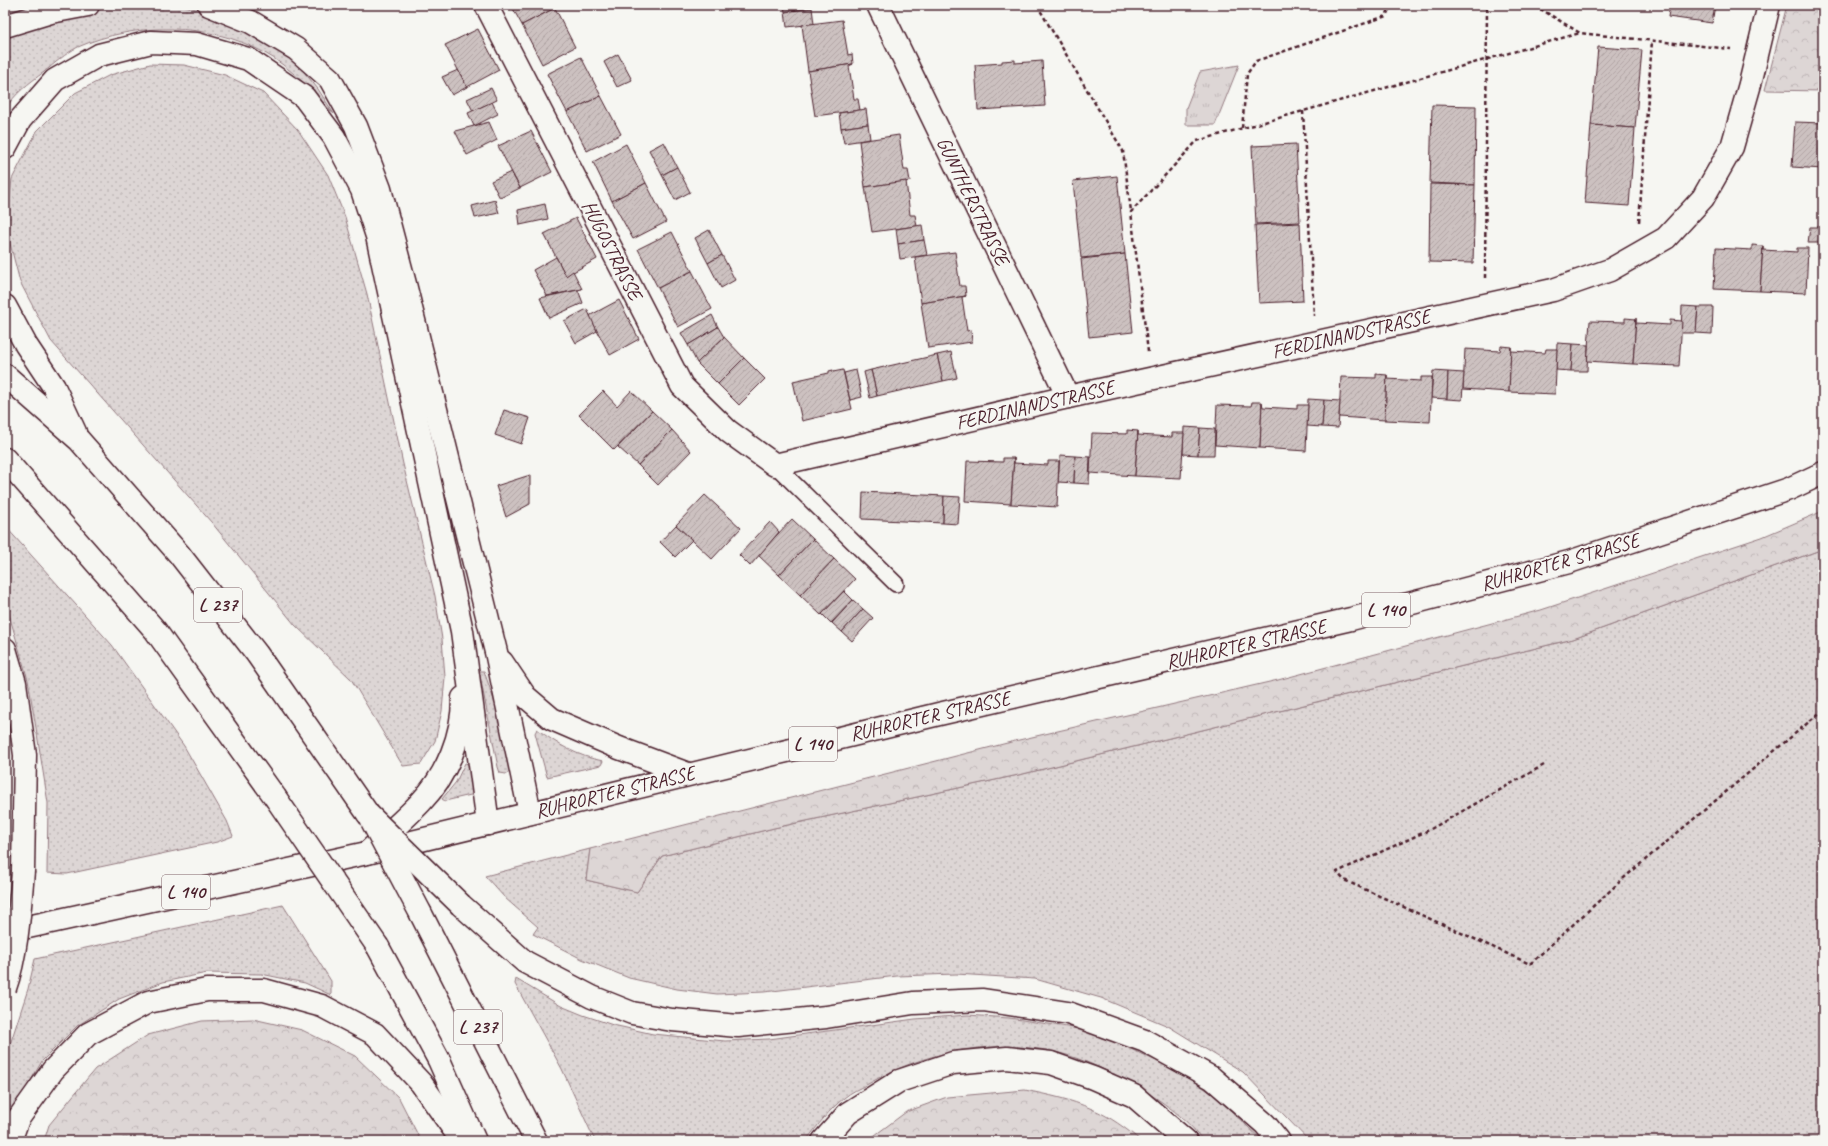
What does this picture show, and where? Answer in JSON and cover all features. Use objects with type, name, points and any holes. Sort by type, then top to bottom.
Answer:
[{"type":"main road","points":[[5,26],[51,12],[88,5]]},
{"type":"main road","points":[[209,5],[251,22],[296,49],[330,79],[356,126],[380,189],[496,652],[530,813]]},
{"type":"main road","name":"HUGOSTRASSE","points":[[486,5],[682,386],[728,431],[775,465]]},
{"type":"main road","name":"GUNTHERSTRASSE","points":[[878,5],[1068,396]]},
{"type":"main road","name":"FERDINANDSTRASSE","points":[[775,465],[1068,396],[1553,290],[1610,270],[1666,238],[1703,198],[1732,147],[1758,52],[1769,5]]},
{"type":"main road","points":[[5,148],[20,120],[55,80],[99,55],[151,42],[197,44],[248,60],[304,97],[334,137],[362,190],[377,236],[462,631],[488,824]]},
{"type":"main road","points":[[5,306],[26,345],[54,386],[79,440]]},
{"type":"main road","name":"L 237","points":[[5,375],[79,440],[184,560],[257,654],[345,780],[368,814],[421,914],[536,1141]]},
{"type":"main road","name":"L 237","points":[[5,459],[155,630],[275,797],[378,947],[439,1060],[475,1141]]},
{"type":"main road","name":"RUHRORTER STRASSE","points":[[5,932],[367,853],[939,714],[1352,619],[1554,566],[1789,489],[1823,473]]},
{"type":"main road","points":[[367,853],[422,801],[440,776],[457,740],[463,712],[462,631]]},
{"type":"main road","points":[[5,649],[15,683],[25,755],[23,871],[18,924],[10,976],[5,988]]},
{"type":"main road","points":[[496,652],[510,676],[526,696],[552,719],[619,748],[688,774]]},
{"type":"main road","points":[[368,814],[461,905],[525,962],[592,997],[632,1013],[672,1020],[738,1026],[826,1017],[913,1003],[983,1000],[1068,1013],[1145,1040],[1212,1078],[1265,1124],[1279,1141]]},
{"type":"main road","points":[[10,1141],[18,1119],[54,1070],[88,1034],[148,1002],[207,990],[264,990],[322,1006],[375,1034],[421,1083],[462,1141]]},
{"type":"main road","points":[[823,1141],[848,1113],[899,1081],[953,1063],[1007,1058],[1051,1063],[1093,1078],[1134,1096],[1186,1141]]},
{"type":"lane","points":[[775,465],[896,584]]},
{"type":"path","points":[[1036,5],[1123,151],[1151,378]]},
{"type":"path","points":[[1242,128],[1247,74],[1256,61],[1386,16],[1391,5]]},
{"type":"path","points":[[1485,305],[1487,5]]},
{"type":"path","points":[[1534,5],[1580,33]]},
{"type":"path","points":[[1131,212],[1197,141],[1580,33],[1758,52]]},
{"type":"path","points":[[1646,250],[1639,226],[1652,41]]},
{"type":"path","points":[[1303,111],[1315,342]]},
{"type":"path","points":[[1544,765],[1429,830],[1337,872],[1344,880],[1530,964],[1625,877],[1823,710]]},
{"type":"green space","points":[[137,5],[185,6],[214,14],[272,43],[300,67],[318,89],[334,114],[292,72],[263,52],[242,42],[219,35],[171,29],[123,33],[78,47],[65,55],[27,85],[17,94],[5,110],[5,34],[56,22],[107,7]]},
{"type":"green space","points":[[1787,5],[1823,5],[1823,91],[1765,90]]},
{"type":"green space","points":[[150,64],[184,65],[225,75],[263,93],[298,130],[328,175],[345,217],[367,294],[403,464],[435,596],[442,639],[445,677],[442,711],[435,741],[421,764],[403,766],[351,679],[295,625],[212,523],[51,341],[20,282],[6,228],[12,179],[37,131],[75,93],[110,75]]},
{"type":"green space","points":[[1239,65],[1215,125],[1186,125],[1186,108],[1200,72]]},
{"type":"green space","points":[[1823,511],[1823,549],[1573,639],[1023,774],[774,828],[662,856],[637,892],[586,880],[590,849],[1019,740],[1278,680],[1541,610],[1762,537]]},
{"type":"green space","points":[[5,526],[112,645],[184,746],[227,821],[233,836],[217,842],[67,874],[47,873],[48,803],[28,680],[5,601]]},
{"type":"green space","points":[[1823,549],[1823,1141],[1309,1141],[1243,1072],[1168,1026],[1101,998],[1035,979],[956,974],[897,976],[764,992],[717,994],[677,989],[629,978],[582,959],[533,934],[538,927],[505,898],[485,876],[590,849],[586,880],[637,892],[662,856],[774,828],[1023,774],[1573,639]]},
{"type":"green space","points":[[479,671],[484,671],[511,750],[510,772],[506,774],[500,773],[498,767]]},
{"type":"green space","points":[[537,729],[576,753],[603,761],[601,765],[547,777],[535,733]]},
{"type":"green space","points":[[465,763],[468,764],[475,783],[475,794],[445,801],[442,799],[456,782]]},
{"type":"green space","points":[[283,905],[331,981],[331,995],[305,983],[261,974],[207,973],[163,982],[119,999],[77,1026],[42,1061],[5,1126],[5,1060],[28,989],[35,959]]},
{"type":"green space","points":[[516,979],[561,1006],[613,1025],[653,1034],[725,1041],[769,1039],[915,1019],[968,1015],[1009,1018],[1080,1029],[1120,1044],[1178,1071],[1213,1094],[1263,1141],[1203,1141],[1188,1124],[1170,1108],[1140,1088],[1100,1068],[1057,1052],[1023,1047],[999,1047],[976,1048],[931,1057],[888,1073],[856,1090],[839,1102],[806,1141],[595,1141],[562,1069],[515,984]]},
{"type":"green space","points":[[253,1019],[302,1030],[355,1056],[399,1098],[421,1141],[44,1141],[49,1125],[95,1069],[148,1035],[202,1021]]},
{"type":"green space","points":[[1025,1090],[1067,1100],[1092,1109],[1118,1123],[1141,1141],[867,1141],[906,1112],[947,1097]]},
{"type":"building","points":[[511,5],[554,5],[555,8],[522,25]]},
{"type":"building","points":[[784,5],[811,5],[812,8],[785,12]]},
{"type":"building","points":[[1670,5],[1715,5],[1712,23],[1668,17]]},
{"type":"building","points":[[555,8],[575,47],[542,64],[522,25]]},
{"type":"building","points":[[812,8],[814,24],[787,27],[785,12]]},
{"type":"building","points":[[842,20],[848,55],[852,54],[853,64],[808,71],[802,25]]},
{"type":"building","points":[[478,29],[499,70],[467,87],[445,45]]},
{"type":"building","points":[[1598,47],[1642,50],[1635,128],[1591,125]]},
{"type":"building","points":[[618,54],[632,80],[617,87],[604,62]]},
{"type":"building","points":[[581,57],[601,96],[567,112],[547,74]]},
{"type":"building","points":[[1015,60],[1015,63],[1042,61],[1045,106],[978,110],[975,65],[1002,63],[1002,61]]},
{"type":"building","points":[[853,64],[849,66],[854,99],[858,99],[860,110],[815,116],[808,71]]},
{"type":"building","points":[[458,70],[467,87],[452,95],[442,77]]},
{"type":"building","points":[[491,88],[497,100],[473,111],[467,99]]},
{"type":"building","points":[[601,96],[621,134],[587,151],[567,112]]},
{"type":"building","points":[[492,102],[498,114],[474,126],[468,113]]},
{"type":"building","points":[[1432,105],[1476,106],[1475,185],[1430,183]]},
{"type":"building","points":[[866,109],[868,124],[841,128],[839,113]]},
{"type":"building","points":[[489,122],[497,140],[467,155],[455,131]]},
{"type":"building","points":[[1795,122],[1823,123],[1823,169],[1792,167]]},
{"type":"building","points":[[868,124],[870,139],[844,143],[841,128]]},
{"type":"building","points":[[1591,125],[1635,128],[1629,206],[1585,203]]},
{"type":"building","points":[[531,131],[552,172],[520,188],[498,146]]},
{"type":"building","points":[[899,135],[904,170],[908,170],[910,181],[865,187],[859,141]]},
{"type":"building","points":[[664,142],[677,167],[662,175],[649,150]]},
{"type":"building","points":[[626,144],[646,183],[612,201],[593,162]]},
{"type":"building","points":[[1296,144],[1300,222],[1256,224],[1252,146]]},
{"type":"building","points":[[677,167],[690,192],[675,200],[662,175]]},
{"type":"building","points":[[511,172],[520,188],[500,198],[491,181]]},
{"type":"building","points":[[1117,176],[1125,254],[1081,258],[1073,181]]},
{"type":"building","points":[[906,181],[910,215],[915,215],[917,226],[872,232],[865,187]]},
{"type":"building","points":[[646,183],[666,222],[633,239],[612,201]]},
{"type":"building","points":[[1430,184],[1475,185],[1473,263],[1429,262]]},
{"type":"building","points":[[495,200],[499,213],[475,218],[472,206]]},
{"type":"building","points":[[545,204],[548,219],[520,225],[518,210]]},
{"type":"building","points":[[576,218],[597,259],[566,276],[544,234]]},
{"type":"building","points":[[1300,223],[1303,301],[1259,303],[1255,225]]},
{"type":"building","points":[[922,225],[924,240],[898,244],[896,229]]},
{"type":"building","points":[[1810,227],[1823,227],[1823,243],[1808,243]]},
{"type":"building","points":[[709,230],[722,255],[708,263],[695,238]]},
{"type":"building","points":[[672,232],[692,271],[658,288],[638,249]]},
{"type":"building","points":[[924,240],[927,255],[900,259],[898,244]]},
{"type":"building","points":[[1752,245],[1763,246],[1760,291],[1714,289],[1716,248],[1752,250]]},
{"type":"building","points":[[1763,246],[1763,250],[1797,252],[1797,248],[1808,248],[1806,293],[1760,291]]},
{"type":"building","points":[[955,252],[960,286],[965,286],[966,296],[921,303],[915,257]]},
{"type":"building","points":[[1125,254],[1133,332],[1089,337],[1081,259]]},
{"type":"building","points":[[722,255],[735,280],[721,288],[708,263]]},
{"type":"building","points":[[556,257],[566,276],[573,271],[582,289],[547,296],[533,270]]},
{"type":"building","points":[[692,271],[712,309],[678,327],[658,288]]},
{"type":"building","points":[[578,290],[583,303],[549,318],[540,298]]},
{"type":"building","points":[[966,296],[962,297],[967,331],[971,330],[972,342],[928,348],[921,303]]},
{"type":"building","points":[[619,300],[639,339],[610,355],[589,316]]},
{"type":"building","points":[[1682,306],[1698,307],[1696,333],[1681,333]]},
{"type":"building","points":[[1698,307],[1713,307],[1712,334],[1696,333]]},
{"type":"building","points":[[587,309],[597,331],[576,343],[564,321]]},
{"type":"building","points":[[712,315],[718,327],[688,345],[681,333]]},
{"type":"building","points":[[1625,318],[1636,319],[1633,364],[1587,361],[1590,321],[1625,322]]},
{"type":"building","points":[[1636,318],[1636,323],[1670,325],[1670,320],[1682,321],[1679,366],[1633,364]]},
{"type":"building","points":[[718,327],[724,337],[697,363],[688,345]]},
{"type":"building","points":[[724,337],[744,358],[718,384],[697,363]]},
{"type":"building","points":[[1557,343],[1573,344],[1571,371],[1556,370]]},
{"type":"building","points":[[1573,344],[1588,345],[1587,371],[1571,371]]},
{"type":"building","points":[[1501,346],[1511,347],[1509,392],[1463,389],[1465,349],[1500,351]]},
{"type":"building","points":[[1511,347],[1511,351],[1545,353],[1546,349],[1557,349],[1555,394],[1509,392]]},
{"type":"building","points":[[951,352],[957,378],[943,381],[937,355]]},
{"type":"building","points":[[937,355],[943,381],[877,396],[871,370]]},
{"type":"building","points":[[744,358],[765,379],[739,405],[718,384]]},
{"type":"building","points":[[833,370],[833,372],[843,370],[852,409],[802,421],[793,381],[829,373],[829,371]]},
{"type":"building","points":[[856,370],[862,397],[850,400],[844,373]]},
{"type":"building","points":[[871,370],[877,396],[870,398],[864,372]]},
{"type":"building","points":[[1433,371],[1448,372],[1447,399],[1431,398]]},
{"type":"building","points":[[1448,372],[1464,373],[1462,400],[1447,399]]},
{"type":"building","points":[[1376,374],[1387,375],[1385,420],[1339,417],[1341,377],[1376,378]]},
{"type":"building","points":[[1387,375],[1387,379],[1421,381],[1421,377],[1432,377],[1430,422],[1385,420]]},
{"type":"building","points":[[603,391],[617,406],[631,391],[652,411],[614,450],[579,415]]},
{"type":"building","points":[[1308,399],[1324,400],[1322,427],[1307,426]]},
{"type":"building","points":[[1324,400],[1340,401],[1338,428],[1322,427]]},
{"type":"building","points":[[1252,402],[1262,402],[1260,448],[1215,445],[1217,405],[1251,406]]},
{"type":"building","points":[[1262,402],[1263,407],[1297,409],[1297,405],[1308,405],[1306,451],[1260,448]]},
{"type":"building","points":[[504,410],[530,418],[521,444],[495,435]]},
{"type":"building","points":[[652,411],[672,430],[638,465],[618,447]]},
{"type":"building","points":[[1184,427],[1200,428],[1198,455],[1183,454]]},
{"type":"building","points":[[1200,428],[1215,429],[1214,455],[1198,455]]},
{"type":"building","points":[[672,430],[691,451],[658,485],[638,465]]},
{"type":"building","points":[[1127,430],[1138,431],[1135,476],[1090,473],[1092,433],[1127,434]]},
{"type":"building","points":[[1138,431],[1138,435],[1172,437],[1172,433],[1184,433],[1181,478],[1135,476]]},
{"type":"building","points":[[1060,455],[1075,456],[1074,483],[1058,482]]},
{"type":"building","points":[[1075,456],[1090,457],[1089,484],[1074,483]]},
{"type":"building","points":[[1003,458],[1014,458],[1011,504],[965,501],[967,461],[1003,462]]},
{"type":"building","points":[[1014,458],[1014,463],[1048,465],[1048,461],[1059,461],[1057,507],[1011,504]]},
{"type":"building","points":[[530,475],[530,504],[506,517],[496,486]]},
{"type":"building","points":[[863,492],[944,496],[943,523],[862,519]]},
{"type":"building","points":[[705,495],[741,528],[712,559],[676,525]]},
{"type":"building","points":[[944,496],[960,497],[958,524],[943,523]]},
{"type":"building","points":[[792,519],[813,539],[779,575],[758,555]]},
{"type":"building","points":[[770,522],[779,532],[750,566],[739,555]]},
{"type":"building","points":[[676,525],[692,540],[675,557],[660,542]]},
{"type":"building","points":[[813,539],[834,559],[800,595],[779,575]]},
{"type":"building","points":[[834,559],[855,579],[821,615],[800,595]]},
{"type":"building","points":[[844,591],[853,600],[831,623],[822,614]]},
{"type":"building","points":[[853,600],[863,609],[842,632],[832,623]]},
{"type":"building","points":[[863,609],[873,618],[852,641],[842,632]]}]
